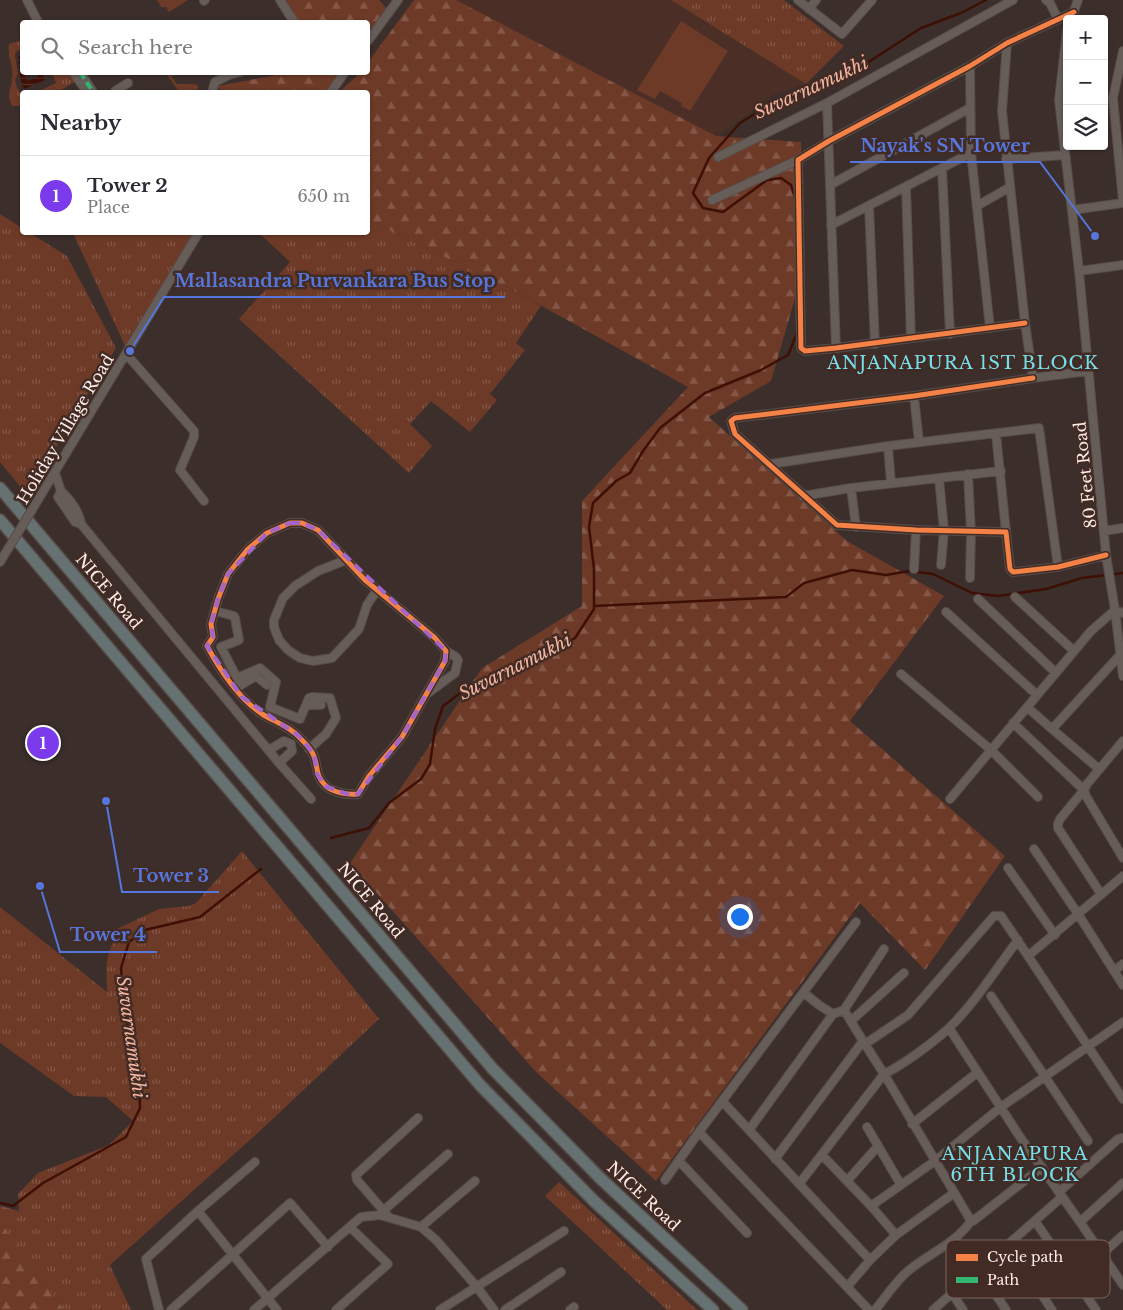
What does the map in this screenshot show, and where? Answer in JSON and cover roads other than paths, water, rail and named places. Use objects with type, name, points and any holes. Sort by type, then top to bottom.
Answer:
[{"type":"highway","name":"NICE Road","points":[[0,488],[492,1068],[600,1178],[742,1310]]},
{"type":"highway","points":[[0,520],[421,1018],[480,1085],[588,1195],[713,1310]]},
{"type":"street","points":[[27,0],[37,20]]},
{"type":"street","points":[[280,0],[293,20]]},
{"type":"street","points":[[798,0],[842,34],[872,0]]},
{"type":"street","points":[[810,9],[816,0]]},
{"type":"street","points":[[718,158],[827,104],[1014,0]]},
{"type":"street","points":[[1046,0],[1050,3],[1058,19]]},
{"type":"street","points":[[1072,15],[1078,0]]},
{"type":"street","points":[[370,38],[395,1]]},
{"type":"street","points":[[712,200],[798,160],[829,141],[970,66],[1007,43],[1063,18]]},
{"type":"street","points":[[1007,43],[1002,111],[1025,323],[1033,378]]},
{"type":"street","points":[[1072,210],[1123,202],[1119,121],[1113,98],[1123,51]]},
{"type":"street","name":"80 Feet Road","points":[[1064,60],[1059,100],[1072,210],[1106,555],[1119,612],[1123,676]]},
{"type":"street","points":[[970,66],[971,153],[990,328]]},
{"type":"street","points":[[75,75],[85,90]]},
{"type":"street","points":[[82,75],[92,90]]},
{"type":"street","points":[[212,90],[214,82],[229,75]]},
{"type":"street","points":[[332,90],[343,75]]},
{"type":"street","points":[[118,90],[128,83]]},
{"type":"street","points":[[1113,98],[1123,96]]},
{"type":"street","points":[[827,104],[836,348]]},
{"type":"street","points":[[830,186],[970,108]]},
{"type":"street","points":[[831,225],[971,153]]},
{"type":"street","points":[[1006,159],[1065,156]]},
{"type":"street","points":[[798,160],[801,348],[805,351],[875,344],[1025,323]]},
{"type":"street","points":[[942,168],[950,334]]},
{"type":"street","points":[[906,187],[911,338]]},
{"type":"street","points":[[977,206],[1010,188]]},
{"type":"street","points":[[869,206],[875,344]]},
{"type":"street","name":"Holiday Village Road","points":[[0,562],[127,355],[197,235]]},
{"type":"street","points":[[1078,271],[1123,266]]},
{"type":"street","points":[[127,355],[194,431],[194,437],[180,470],[204,502]]},
{"type":"street","points":[[1006,532],[916,530],[837,525],[736,434],[731,421],[735,418],[914,396],[1088,371]]},
{"type":"street","points":[[914,396],[919,442]]},
{"type":"street","points":[[771,464],[888,446],[1038,428],[1058,567]]},
{"type":"street","points":[[996,434],[1010,569],[1013,572],[1058,567],[1106,555]]},
{"type":"street","points":[[888,446],[891,483]]},
{"type":"street","points":[[804,496],[851,488],[1000,471]]},
{"type":"street","points":[[55,473],[60,491],[66,496],[80,518],[80,524],[311,799]]},
{"type":"street","points":[[968,474],[971,532],[970,578]]},
{"type":"street","points":[[939,478],[944,530],[941,565]]},
{"type":"street","points":[[851,488],[856,527]]},
{"type":"street","points":[[426,695],[455,673],[458,660],[456,656],[446,651],[435,638],[376,590],[318,530],[302,523],[290,523],[266,533],[247,550],[228,574],[211,624],[213,637],[208,646],[214,659],[233,687],[252,708],[299,736],[314,754],[317,774],[326,786],[341,793],[358,794],[369,776],[402,737],[445,661],[446,651]]},
{"type":"street","points":[[1104,531],[1123,528]]},
{"type":"street","points":[[914,569],[916,530]]},
{"type":"street","points":[[346,560],[318,571],[295,586],[283,598],[274,620],[274,627],[279,640],[288,650],[300,658],[314,660],[332,658],[358,629],[367,605],[376,590]]},
{"type":"street","points":[[1015,597],[1074,651]]},
{"type":"street","points":[[978,598],[1056,673]]},
{"type":"street","points":[[214,611],[234,616],[235,618],[239,640],[221,647],[241,685],[256,676],[267,685]]},
{"type":"street","points":[[946,612],[1037,695]]},
{"type":"street","points":[[950,799],[1091,631],[1119,612]]},
{"type":"street","points":[[1052,729],[1121,654]]},
{"type":"street","points":[[237,678],[260,668],[276,682],[270,707],[300,719],[309,698],[330,698],[336,718],[326,734],[309,749]]},
{"type":"street","points":[[901,674],[991,750],[1038,797]]},
{"type":"street","points":[[306,705],[321,705]]},
{"type":"street","points":[[1027,707],[1099,769]]},
{"type":"street","points":[[1014,724],[1084,790],[1123,858]]},
{"type":"street","points":[[291,744],[299,736]]},
{"type":"street","points":[[268,750],[284,741],[291,744]]},
{"type":"street","points":[[1101,894],[1058,828],[1058,824],[1087,784],[1123,741]]},
{"type":"street","points":[[279,763],[289,756],[292,751],[291,744]]},
{"type":"street","points":[[1034,849],[1123,985]]},
{"type":"street","points":[[1008,868],[1055,934]]},
{"type":"street","points":[[1028,956],[1123,876]]},
{"type":"street","points":[[775,1159],[864,1043],[908,1015],[994,916],[1001,916],[1018,940],[1123,1099]]},
{"type":"street","points":[[665,1180],[856,922]]},
{"type":"street","points":[[799,1184],[884,1074],[901,1065],[949,1028],[976,996],[1018,940]]},
{"type":"street","points":[[749,1130],[834,1014],[844,1010],[884,949]]},
{"type":"street","points":[[1114,971],[1123,964]]},
{"type":"street","points":[[851,1021],[904,973]]},
{"type":"street","points":[[804,993],[834,1014]]},
{"type":"street","points":[[991,996],[1044,1078],[1088,1141]]},
{"type":"street","points":[[844,1010],[971,1221]]},
{"type":"street","points":[[871,1206],[935,1161],[1001,1107],[1123,1022]]},
{"type":"street","points":[[949,1028],[1092,1240]]},
{"type":"street","points":[[912,1124],[978,1072]]},
{"type":"street","points":[[722,1101],[870,1260]]},
{"type":"street","points":[[418,1118],[356,1175],[357,1180],[386,1214],[421,1227],[436,1240],[477,1287],[494,1310]]},
{"type":"street","points":[[867,1127],[901,1185]]},
{"type":"street","points":[[699,1132],[868,1310]]},
{"type":"street","points":[[1013,1240],[1118,1139],[1123,1138]]},
{"type":"street","points":[[847,1181],[878,1146]]},
{"type":"street","points":[[254,1310],[361,1217],[386,1214],[448,1154]]},
{"type":"street","points":[[822,1155],[896,1235]]},
{"type":"street","points":[[679,1161],[747,1233]]},
{"type":"street","points":[[159,1310],[146,1259],[198,1211],[256,1162]]},
{"type":"street","points":[[952,1240],[965,1230],[971,1221],[1042,1167]]},
{"type":"street","points":[[421,1227],[475,1182]]},
{"type":"street","points":[[1080,1222],[1123,1184]]},
{"type":"street","points":[[847,1286],[896,1235],[954,1192]]},
{"type":"street","points":[[171,1310],[290,1203],[328,1247]]},
{"type":"street","points":[[198,1211],[277,1310]]},
{"type":"street","points":[[1034,1221],[1047,1240]]},
{"type":"street","points":[[336,1310],[388,1264],[350,1227]]},
{"type":"street","points":[[440,1310],[564,1231]]},
{"type":"street","points":[[1110,1247],[1123,1235]]},
{"type":"street","points":[[875,1310],[906,1273],[946,1245]]},
{"type":"street","points":[[1110,1266],[1123,1285]]},
{"type":"street","points":[[505,1310],[561,1272]]},
{"type":"street","points":[[933,1310],[946,1298]]},
{"type":"street","points":[[955,1298],[963,1310]]},
{"type":"street","points":[[998,1298],[1006,1310]]},
{"type":"street","points":[[1044,1298],[1052,1310]]},
{"type":"street","points":[[1088,1298],[1096,1310]]},
{"type":"waterway","name":"Suvarnamukhi","points":[[795,198],[791,185],[781,178],[767,180],[723,212],[703,208],[693,193],[709,158],[740,123],[772,103],[867,63],[921,28],[961,13],[986,0]]},
{"type":"waterway","name":"Suvarnamukhi","points":[[331,838],[369,828],[389,803],[421,779],[430,764],[435,729],[443,706],[467,688],[540,658],[575,638],[594,609],[594,569],[589,527],[593,503],[616,481],[630,473],[660,428],[705,393],[761,370],[788,355],[797,333],[797,325]]},
{"type":"waterway","points":[[594,606],[786,597],[804,583],[852,570],[886,575],[909,571],[933,574],[972,593],[998,596],[1046,589],[1082,578],[1123,573]]},
{"type":"waterway","name":"Suvarnamukhi","points":[[0,1203],[13,1206],[43,1183],[126,1137],[140,1108],[139,1078],[124,1010],[121,968],[129,942],[145,930],[200,917],[261,869]]},
{"type":"place","name":"Nayak's SN Tower","points":[[1095,236]]},
{"type":"place","name":"Mallasandra Purvankara Bus Stop","points":[[130,351]]},
{"type":"place","name":"Tower 2","points":[[43,743]]},
{"type":"place","name":"Tower 3","points":[[106,801]]},
{"type":"place","name":"Tower 4","points":[[40,886]]},
{"type":"district","name":"ANJANAPURA 1ST BLOCK","points":[[963,363]]},
{"type":"district","name":"ANJANAPURA 6TH BLOCK","points":[[1015,1164]]}]
